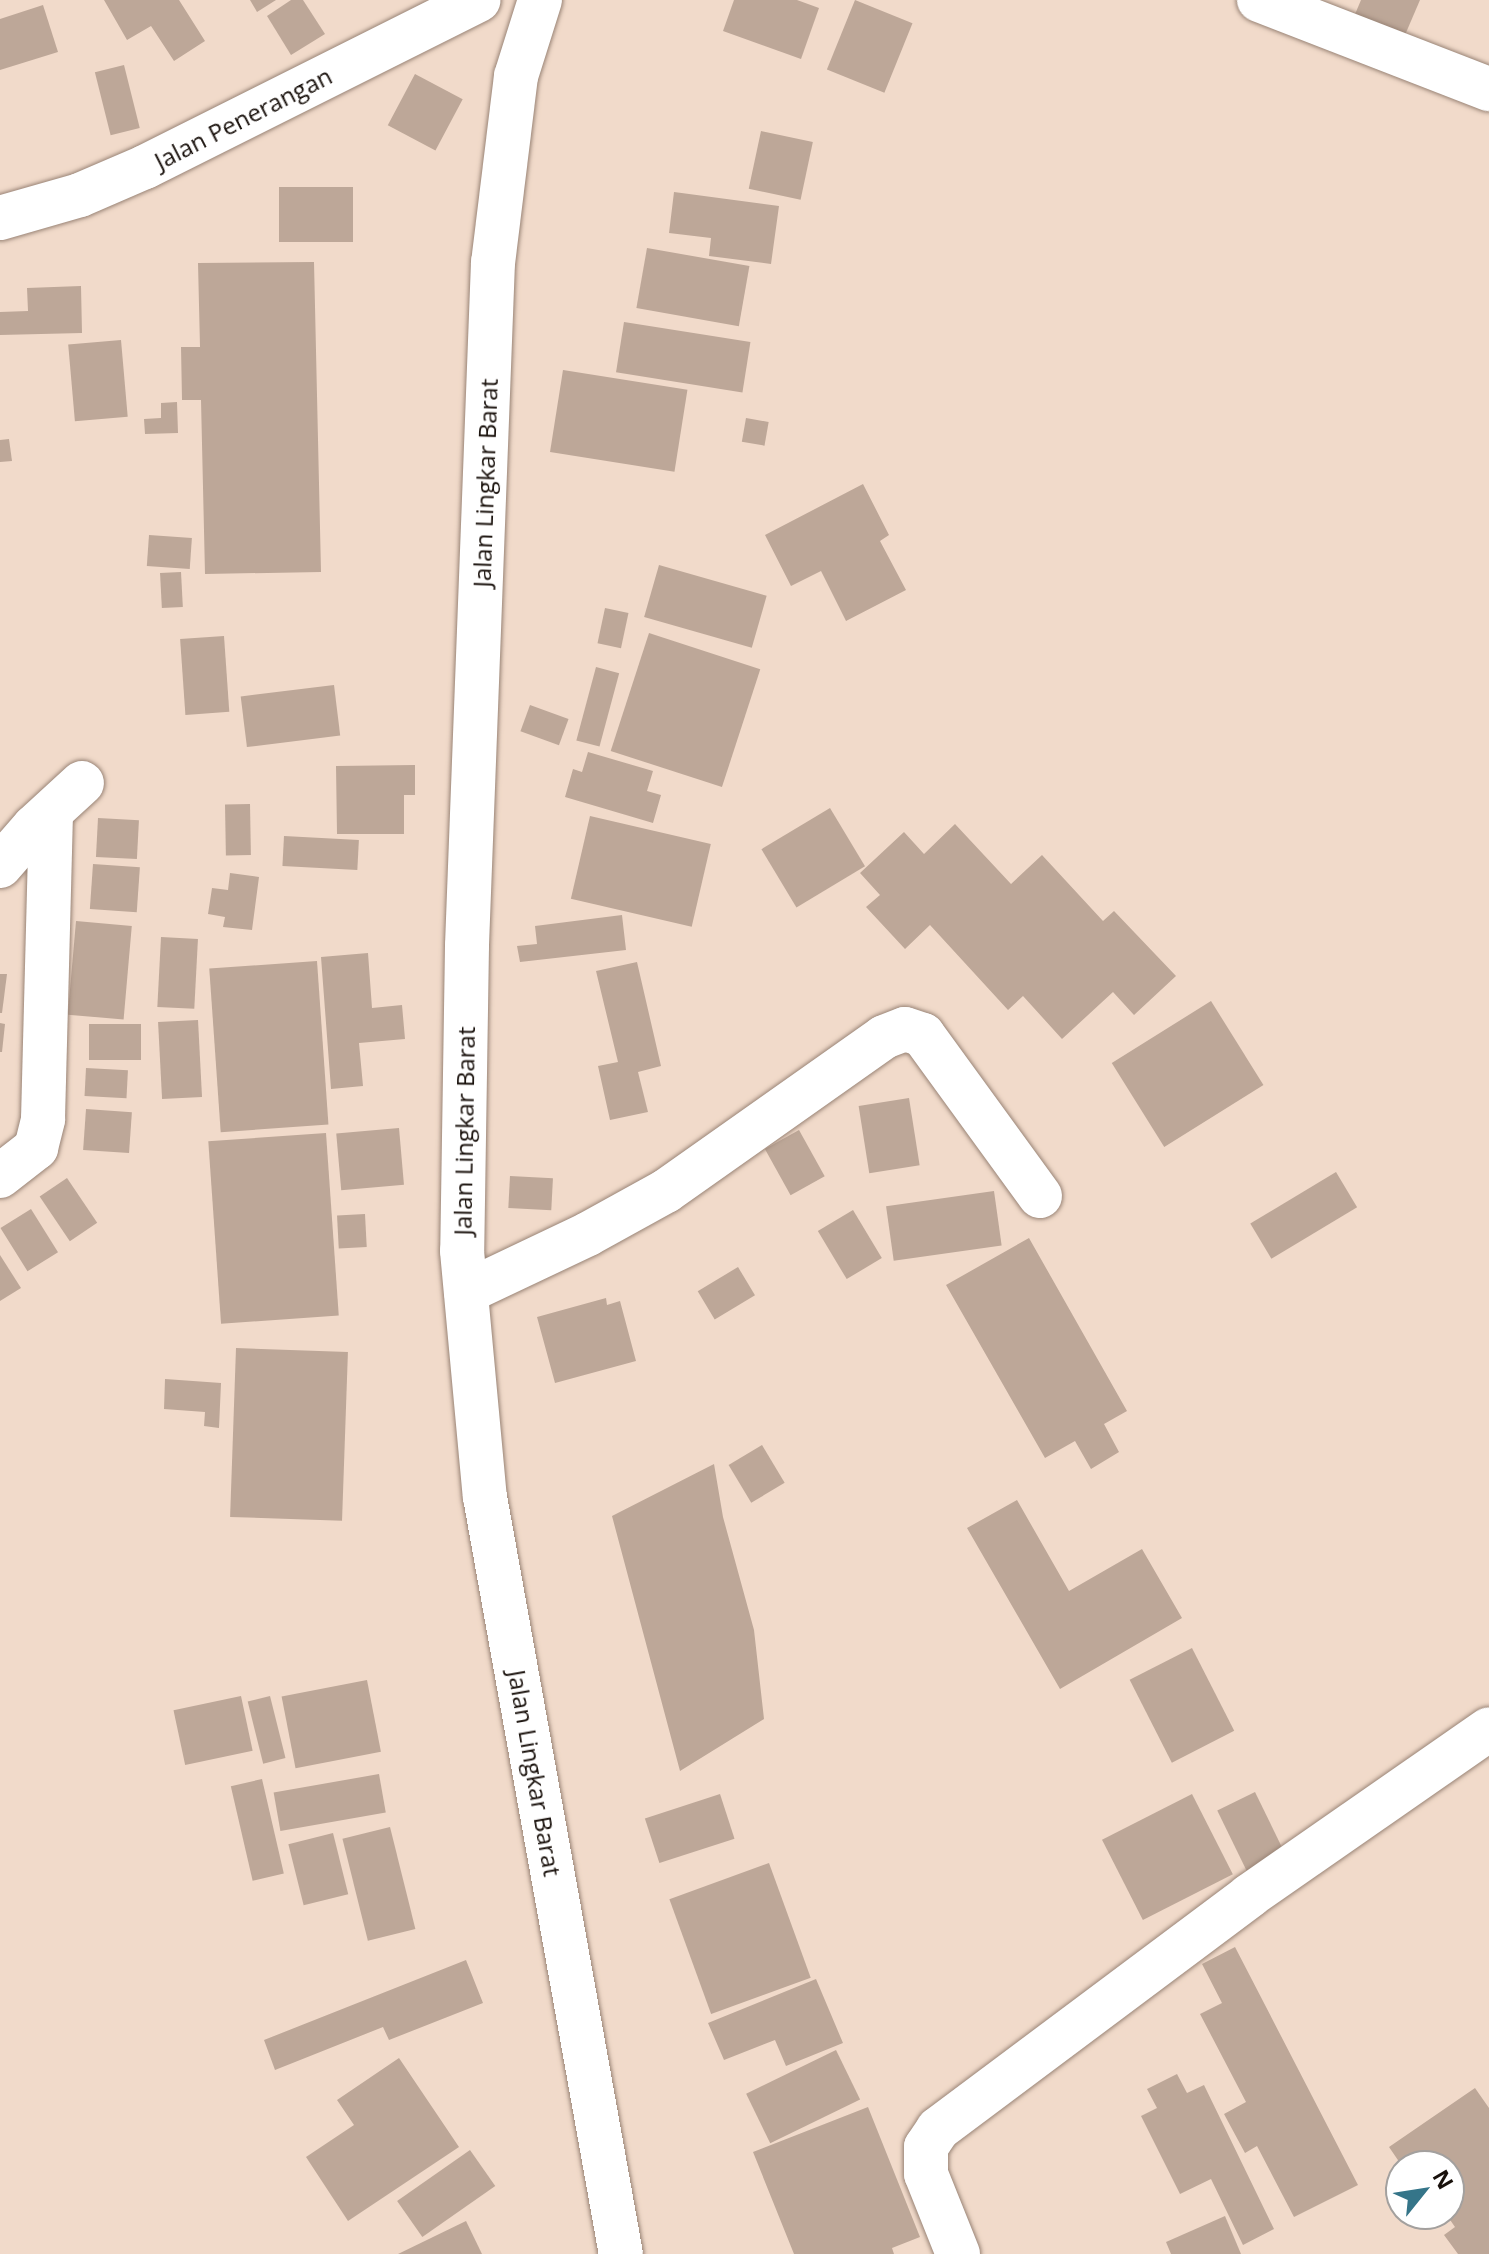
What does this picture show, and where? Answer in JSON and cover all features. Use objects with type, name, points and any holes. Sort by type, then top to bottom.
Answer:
[{"type":"main road","name":"Jalan Penerangan","points":[[0,218],[80,195],[145,167],[479,0]]},
{"type":"main road","name":"Jalan Lingkar Barat","points":[[540,0],[516,76],[493,262],[467,960],[462,1251],[485,1497],[621,2254]]},
{"type":"main road","points":[[1259,0],[1489,89]]},
{"type":"main road","points":[[0,866],[82,783]]},
{"type":"main road","points":[[0,1176],[36,1148],[43,1119],[51,813]]},
{"type":"main road","points":[[466,1292],[588,1234],[666,1191],[853,1058],[895,1031],[905,1029],[923,1035],[1040,1196]]},
{"type":"main road","points":[[958,2254],[926,2174],[926,2147],[938,2129],[1249,1896],[1489,1729]]},
{"type":"building","points":[[104,0],[179,0],[205,41],[174,61],[151,26],[127,40]]},
{"type":"building","points":[[250,0],[276,0],[257,12]]},
{"type":"building","points":[[291,0],[303,0],[325,34],[291,55],[267,16]]},
{"type":"building","points":[[734,0],[797,0],[819,8],[801,59],[723,31]]},
{"type":"building","points":[[855,0],[912,23],[884,93],[827,70]]},
{"type":"building","points":[[1361,0],[1420,0],[1402,42],[1353,19]]},
{"type":"building","points":[[43,5],[58,52],[0,70],[0,19]]},
{"type":"building","points":[[124,65],[140,128],[111,135],[95,72]]},
{"type":"building","points":[[415,74],[463,99],[435,151],[388,125]]},
{"type":"building","points":[[761,131],[813,142],[801,200],[749,189]]},
{"type":"building","points":[[279,187],[353,187],[353,242],[279,242]]},
{"type":"building","points":[[674,192],[779,206],[771,264],[709,256],[711,238],[669,233]]},
{"type":"building","points":[[647,248],[749,266],[739,326],[636,308]]},
{"type":"building","points":[[314,262],[321,572],[205,574],[201,400],[182,400],[181,347],[200,347],[198,263]]},
{"type":"building","points":[[81,286],[82,333],[0,335],[0,312],[28,311],[27,288]]},
{"type":"building","points":[[624,322],[750,342],[742,392],[616,372]]},
{"type":"building","points":[[121,340],[128,417],[75,421],[68,345]]},
{"type":"building","points":[[563,370],[687,390],[674,472],[550,452]]},
{"type":"building","points":[[177,402],[178,433],[145,434],[144,419],[161,418],[161,403]]},
{"type":"building","points":[[746,418],[769,422],[764,446],[742,442]]},
{"type":"building","points":[[9,439],[12,461],[0,462],[0,440]]},
{"type":"building","points":[[863,484],[889,535],[880,541],[906,590],[846,621],[821,571],[791,586],[765,535]]},
{"type":"building","points":[[149,535],[192,538],[190,569],[147,566]]},
{"type":"building","points":[[659,565],[767,596],[752,648],[644,617]]},
{"type":"building","points":[[181,572],[183,607],[162,608],[160,573]]},
{"type":"building","points":[[605,608],[628,613],[621,648],[598,643]]},
{"type":"building","points":[[649,633],[760,669],[722,787],[611,751]]},
{"type":"building","points":[[224,636],[229,712],[185,715],[180,639]]},
{"type":"building","points":[[596,667],[619,673],[600,747],[576,740]]},
{"type":"building","points":[[334,685],[340,736],[247,747],[241,696]]},
{"type":"building","points":[[530,705],[569,719],[559,745],[520,731]]},
{"type":"building","points":[[588,752],[653,771],[647,791],[661,795],[653,823],[565,797],[573,769],[582,772]]},
{"type":"building","points":[[415,765],[415,795],[404,795],[404,834],[337,834],[336,766]]},
{"type":"building","points":[[225,804],[250,804],[251,855],[226,855]]},
{"type":"building","points":[[830,808],[865,866],[796,907],[761,849]]},
{"type":"building","points":[[590,816],[711,844],[692,927],[571,899]]},
{"type":"building","points":[[98,818],[139,820],[137,859],[96,857]]},
{"type":"building","points":[[955,824],[1011,884],[1042,855],[1103,921],[1114,911],[1176,976],[1134,1015],[1113,992],[1062,1039],[1023,996],[1008,1010],[930,925],[905,949],[866,907],[880,895],[860,873],[904,832],[924,854]]},
{"type":"building","points":[[284,836],[359,840],[357,870],[282,866]]},
{"type":"building","points":[[93,864],[140,867],[137,912],[90,909]]},
{"type":"building","points":[[230,873],[259,877],[252,930],[223,927],[225,917],[208,914],[212,888],[228,890]]},
{"type":"building","points":[[622,915],[626,950],[520,962],[517,946],[537,944],[535,926]]},
{"type":"building","points":[[76,921],[132,926],[124,1020],[68,1015]]},
{"type":"building","points":[[161,937],[198,939],[194,1009],[157,1007]]},
{"type":"building","points":[[368,953],[372,1008],[402,1005],[405,1039],[359,1043],[363,1086],[331,1089],[321,957]]},
{"type":"building","points":[[317,961],[328,1125],[221,1132],[209,969]]},
{"type":"building","points":[[637,962],[661,1066],[638,1072],[648,1112],[610,1120],[598,1066],[618,1062],[596,971]]},
{"type":"building","points":[[0,974],[7,974],[2,1013],[0,1013]]},
{"type":"building","points":[[1211,1001],[1263,1085],[1164,1147],[1112,1063]]},
{"type":"building","points":[[198,1020],[202,1097],[162,1099],[158,1022]]},
{"type":"building","points":[[0,1023],[5,1024],[2,1052],[0,1052]]},
{"type":"building","points":[[89,1024],[141,1024],[141,1060],[89,1060]]},
{"type":"building","points":[[86,1068],[128,1070],[126,1098],[85,1096]]},
{"type":"building","points":[[909,1098],[920,1165],[869,1173],[859,1106]]},
{"type":"building","points":[[86,1109],[132,1112],[129,1153],[83,1150]]},
{"type":"building","points":[[399,1128],[404,1185],[341,1190],[336,1133]]},
{"type":"building","points":[[799,1130],[825,1176],[791,1195],[765,1149]]},
{"type":"building","points":[[326,1133],[339,1316],[221,1324],[208,1141]]},
{"type":"building","points":[[1336,1172],[1357,1207],[1271,1259],[1250,1224]]},
{"type":"building","points":[[510,1176],[553,1178],[551,1210],[508,1208]]},
{"type":"building","points":[[67,1178],[97,1223],[70,1241],[40,1196]]},
{"type":"building","points":[[994,1191],[1002,1245],[894,1261],[886,1206]]},
{"type":"building","points":[[31,1209],[58,1252],[27,1271],[0,1228]]},
{"type":"building","points":[[853,1210],[882,1258],[847,1279],[818,1231]]},
{"type":"building","points":[[365,1214],[367,1247],[339,1248],[337,1215]]},
{"type":"building","points":[[1029,1238],[1127,1411],[1104,1424],[1119,1452],[1091,1469],[1075,1441],[1045,1458],[946,1285]]},
{"type":"building","points":[[0,1255],[21,1288],[0,1301]]},
{"type":"building","points":[[738,1267],[755,1295],[715,1319],[698,1291]]},
{"type":"building","points":[[606,1298],[607,1305],[620,1301],[636,1361],[555,1383],[537,1317]]},
{"type":"building","points":[[236,1348],[348,1352],[342,1521],[230,1517]]},
{"type":"building","points":[[165,1379],[221,1383],[219,1428],[204,1426],[205,1412],[164,1409]]},
{"type":"building","points":[[762,1445],[785,1483],[751,1503],[729,1465]]},
{"type":"building","points":[[714,1464],[723,1517],[754,1630],[764,1719],[680,1771],[612,1516]]},
{"type":"building","points":[[1017,1500],[1069,1591],[1142,1549],[1182,1618],[1060,1689],[967,1528]]},
{"type":"building","points":[[1192,1648],[1234,1731],[1172,1763],[1130,1680]]},
{"type":"building","points":[[367,1680],[381,1752],[296,1768],[282,1697]]},
{"type":"building","points":[[241,1696],[253,1751],[185,1765],[174,1710]]},
{"type":"building","points":[[270,1696],[285,1758],[263,1764],[248,1702]]},
{"type":"building","points":[[379,1774],[386,1812],[280,1831],[274,1793]]},
{"type":"building","points":[[262,1779],[284,1874],[253,1881],[231,1786]]},
{"type":"building","points":[[1255,1792],[1284,1852],[1247,1871],[1217,1810]]},
{"type":"building","points":[[720,1794],[735,1839],[659,1863],[645,1818]]},
{"type":"building","points":[[1192,1794],[1233,1874],[1143,1920],[1102,1840]]},
{"type":"building","points":[[390,1827],[415,1929],[368,1941],[342,1839]]},
{"type":"building","points":[[333,1833],[348,1894],[304,1905],[288,1844]]},
{"type":"building","points":[[769,1863],[811,1978],[711,2014],[669,1899]]},
{"type":"building","points":[[1235,1947],[1358,2185],[1294,2217],[1257,2146],[1245,2153],[1224,2114],[1246,2102],[1200,2014],[1222,2003],[1202,1964]]},
{"type":"building","points":[[466,1960],[483,2003],[389,2040],[383,2027],[275,2070],[264,2040]]},
{"type":"building","points":[[816,1979],[843,2043],[786,2066],[775,2040],[724,2060],[708,2023]]},
{"type":"building","points":[[836,2050],[860,2099],[770,2143],[746,2094]]},
{"type":"building","points":[[399,2058],[459,2147],[348,2221],[306,2157],[354,2125],[337,2100]]},
{"type":"building","points":[[1177,2074],[1187,2093],[1204,2085],[1274,2229],[1243,2245],[1211,2179],[1180,2194],[1141,2116],[1157,2108],[1147,2089]]},
{"type":"building","points":[[1475,2088],[1489,2108],[1489,2254],[1458,2254],[1444,2235],[1451,2230],[1465,2230],[1465,2150],[1391,2150],[1389,2147]]},
{"type":"building","points":[[868,2107],[920,2237],[892,2248],[894,2254],[794,2254],[753,2152]]},
{"type":"building","points":[[470,2150],[495,2186],[422,2237],[397,2201]]},
{"type":"building","points":[[1225,2216],[1241,2254],[1171,2254],[1166,2242]]},
{"type":"building","points":[[466,2221],[482,2254],[398,2254]]}]
